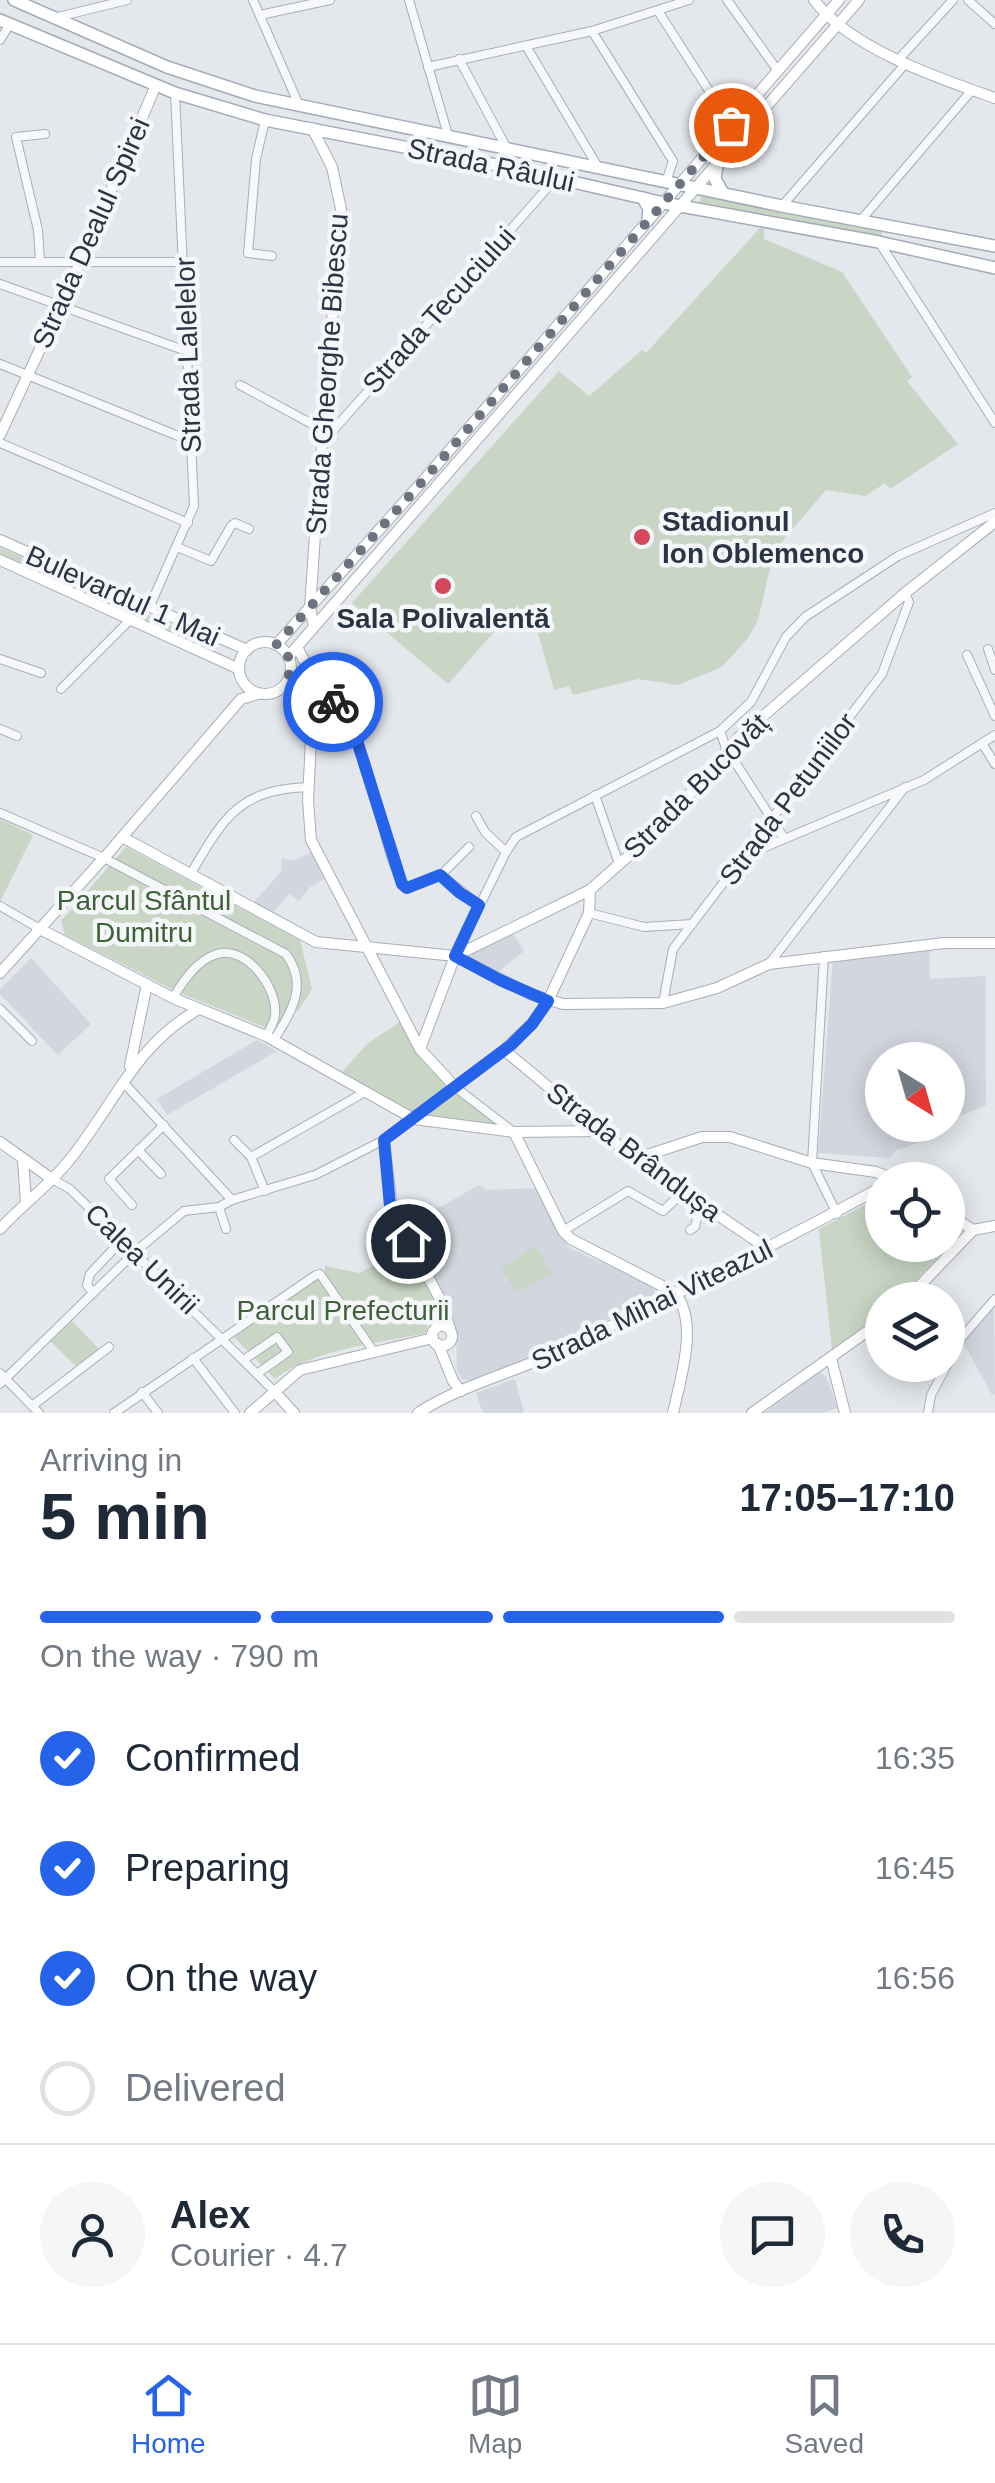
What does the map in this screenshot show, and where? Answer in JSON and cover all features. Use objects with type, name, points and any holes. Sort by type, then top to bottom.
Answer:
[{"type":"main road","name":"Strada Râului","points":[[14,0],[167,66],[255,96],[782,206],[995,246]]},
{"type":"main road","name":"Strada Râului","points":[[5,22],[175,93],[265,120],[995,268]]},
{"type":"main road","points":[[718,160],[715,179],[723,193]]},
{"type":"main road","points":[[644,198],[648,220]]},
{"type":"street","points":[[52,18],[127,0]]},
{"type":"street","points":[[254,0],[299,105]]},
{"type":"street","points":[[260,15],[330,0]]},
{"type":"street","points":[[409,0],[448,135]]},
{"type":"street","points":[[428,67],[592,31],[689,0]]},
{"type":"street","points":[[727,0],[778,71]]},
{"type":"street","points":[[814,0],[837,25],[903,61],[995,98]]},
{"type":"street","points":[[288,656],[664,203],[673,183],[731,125],[839,0]]},
{"type":"street","points":[[276,645],[427,486],[859,0]]},
{"type":"street","points":[[782,206],[953,0]]},
{"type":"street","points":[[968,0],[995,24]]},
{"type":"street","points":[[658,11],[731,125]]},
{"type":"street","points":[[0,40],[5,22]]},
{"type":"street","points":[[592,31],[673,161],[673,183]]},
{"type":"street","points":[[526,46],[598,167]]},
{"type":"street","points":[[459,60],[506,147]]},
{"type":"street","name":"Strada Dealul Spirei","points":[[0,435],[80,263],[156,85]]},
{"type":"street","points":[[860,220],[972,90]]},
{"type":"street","name":"Strada Lalelelor","points":[[149,608],[194,506],[175,93]]},
{"type":"street","points":[[265,120],[256,159],[248,253],[272,256]]},
{"type":"street","name":"Strada Gheorghe Bibescu","points":[[312,128],[332,167],[341,208],[307,612],[314,626]]},
{"type":"street","points":[[40,262],[38,230],[16,136],[45,134]]},
{"type":"street","name":"Strada Tecuciului","points":[[322,436],[556,178]]},
{"type":"street","points":[[879,242],[995,423]]},
{"type":"street","points":[[0,262],[185,262]]},
{"type":"street","points":[[0,284],[188,352]]},
{"type":"street","points":[[0,364],[193,442]]},
{"type":"street","points":[[240,385],[322,436]]},
{"type":"street","points":[[0,443],[188,523]]},
{"type":"street","points":[[420,1049],[479,905],[506,852],[526,830],[720,731],[751,702],[796,624],[898,556],[995,513]]},
{"type":"street","name":"Strada Bucovăț","points":[[455,956],[590,890],[662,827],[726,748],[995,522]]},
{"type":"street","points":[[177,547],[211,561],[230,526],[240,524],[249,529]]},
{"type":"street","points":[[951,530],[963,546]]},
{"type":"street","name":"Bulevardul 1 Mai","points":[[0,540],[247,650]]},
{"type":"street","name":"Bulevardul 1 Mai","points":[[0,560],[239,668]]},
{"type":"street","name":"Strada Petuniilor","points":[[663,1003],[673,949],[882,674],[909,602],[906,593]]},
{"type":"street","points":[[62,689],[131,619]]},
{"type":"street","points":[[0,973],[242,698],[280,690],[289,679],[288,656],[276,645],[264,642],[247,650],[239,668],[242,698]]},
{"type":"street","points":[[297,647],[314,679],[311,840],[420,1049],[455,1088],[514,1132],[563,1231],[571,1239],[678,1294],[686,1355],[673,1413]]},
{"type":"street","points":[[988,649],[995,670]]},
{"type":"street","points":[[966,655],[995,716]]},
{"type":"street","points":[[0,659],[40,673]]},
{"type":"street","points":[[289,679],[330,698],[353,733],[402,884],[407,888],[440,875],[469,846]]},
{"type":"street","points":[[243,683],[258,694]]},
{"type":"street","points":[[751,702],[764,716]]},
{"type":"street","points":[[0,729],[17,736]]},
{"type":"street","points":[[720,731],[726,748],[784,838]]},
{"type":"street","points":[[747,855],[924,780],[995,735]]},
{"type":"street","points":[[982,743],[995,764]]},
{"type":"street","points":[[768,964],[905,787]]},
{"type":"street","points":[[190,874],[232,810],[270,792],[309,788]]},
{"type":"street","points":[[595,795],[618,864]]},
{"type":"street","points":[[0,813],[104,858],[286,954],[298,988],[292,1011],[270,1038]]},
{"type":"street","points":[[476,816],[484,832],[506,852]]},
{"type":"street","points":[[122,838],[316,942],[455,956],[500,980],[563,1004],[663,1003],[717,988],[768,964],[944,943],[995,942]]},
{"type":"street","points":[[440,875],[479,905]]},
{"type":"street","points":[[109,1347],[36,1410],[2,1378],[184,1211],[219,1207],[315,1175],[384,1140],[504,1050],[532,1024],[548,1001],[589,914],[590,890]]},
{"type":"street","points":[[0,906],[173,998],[270,1038],[414,1119],[514,1132],[599,1130]]},
{"type":"street","points":[[589,914],[644,927],[692,924]]},
{"type":"street","points":[[173,998],[204,961],[222,952],[235,955],[257,970],[270,990],[276,1015],[270,1038]]},
{"type":"street","points":[[824,956],[812,1163],[837,1214]]},
{"type":"street","points":[[130,1070],[147,984]]},
{"type":"street","points":[[0,1008],[32,1041]]},
{"type":"street","points":[[0,1229],[73,1156],[130,1070],[177,1024],[200,1009]]},
{"type":"street","name":"Strada Brândușa","points":[[504,1050],[636,1159],[768,1248]]},
{"type":"street","points":[[122,1082],[232,1200]]},
{"type":"street","points":[[251,1157],[365,1092]]},
{"type":"street","points":[[132,1205],[109,1179],[164,1125]]},
{"type":"street","points":[[636,1159],[702,1137],[730,1137],[812,1163],[865,1170]]},
{"type":"street","points":[[234,1140],[251,1157],[265,1191]]},
{"type":"street","points":[[384,1140],[392,1210],[440,1299],[444,1328],[440,1341],[457,1386],[418,1413]]},
{"type":"street","name":"Calea Unirii","points":[[0,1142],[70,1189],[223,1337],[294,1413]]},
{"type":"street","points":[[138,1150],[161,1174]]},
{"type":"street","points":[[23,1160],[26,1202]]},
{"type":"street","points":[[563,1231],[628,1190],[663,1210],[682,1192]]},
{"type":"street","name":"Strada Mihai Viteazul","points":[[457,1386],[521,1370],[865,1198]]},
{"type":"street","points":[[690,1230],[695,1227],[700,1204]]},
{"type":"street","points":[[219,1207],[226,1230]]},
{"type":"street","points":[[965,1225],[973,1230]]},
{"type":"street","points":[[923,1282],[973,1230],[995,1226]]},
{"type":"street","points":[[93,1293],[87,1284],[90,1274],[122,1240]]},
{"type":"street","points":[[108,1253],[121,1266]]},
{"type":"street","points":[[114,1413],[320,1274],[374,1352]]},
{"type":"street","points":[[965,1334],[995,1299]]},
{"type":"street","points":[[440,1341],[444,1328]]},
{"type":"street","points":[[752,1413],[865,1333]]},
{"type":"street","points":[[245,1359],[278,1337],[288,1352],[258,1373]]},
{"type":"street","points":[[250,1413],[300,1370],[440,1341]]},
{"type":"street","points":[[193,1358],[235,1413]]},
{"type":"street","points":[[831,1358],[845,1413]]},
{"type":"street","points":[[928,1413],[938,1382]]},
{"type":"street","points":[[142,1392],[158,1413]]},
{"type":"shaded area","points":[[311,852],[325,878],[309,888],[299,901],[290,894],[270,915],[251,905],[281,872],[282,858],[294,861]]},
{"type":"shaded area","points":[[513,934],[524,951],[496,974],[470,960],[470,955]]},
{"type":"shaded area","points":[[930,949],[930,979],[986,976],[986,1105],[965,1114],[965,1042],[865,1042],[865,1142],[921,1142],[896,1150],[890,1158],[818,1153],[833,958]]},
{"type":"shaded area","points":[[31,958],[91,1024],[58,1055],[0,994],[0,989]]},
{"type":"shaded area","points":[[257,1040],[277,1051],[167,1115],[157,1099]]},
{"type":"shaded area","points":[[479,1185],[486,1190],[537,1188],[569,1248],[655,1286],[655,1296],[521,1363],[475,1382],[462,1379],[457,1370],[456,1334],[446,1298],[407,1226]]},
{"type":"shaded area","points":[[994,1307],[995,1394],[992,1395],[965,1340]]},
{"type":"shaded area","points":[[819,1372],[826,1376],[838,1408],[822,1413],[764,1413]]},
{"type":"shaded area","points":[[515,1379],[524,1413],[483,1413],[476,1393]]},
{"type":"green space","points":[[703,194],[883,228],[881,239],[698,204]]},
{"type":"green space","points":[[760,228],[764,229],[764,239],[842,272],[912,377],[907,381],[958,444],[890,489],[885,483],[866,496],[826,490],[774,551],[758,620],[748,638],[722,667],[678,685],[638,679],[573,695],[569,686],[554,690],[533,615],[522,623],[518,605],[448,684],[352,603],[559,371],[589,396],[642,350],[646,353]]},
{"type":"green space","points":[[0,547],[213,644],[211,649],[0,553]]},
{"type":"green space","points":[[0,819],[33,835],[0,902]]},
{"type":"green space","name":"Parcul Sfântul Dumitru","points":[[126,847],[300,940],[312,989],[298,1011],[286,1012],[274,1031],[180,993],[65,935],[61,921]]},
{"type":"green space","points":[[404,1019],[427,1059],[509,1129],[414,1119],[338,1077],[367,1044]]},
{"type":"green space","points":[[865,1205],[865,1262],[933,1262],[914,1282],[865,1282],[865,1325],[832,1350],[819,1229]]},
{"type":"green space","points":[[535,1246],[553,1274],[516,1292],[501,1269]]},
{"type":"green space","name":"Parcul Prefecturii","points":[[390,1257],[401,1273],[415,1264],[433,1299],[426,1333],[327,1354],[275,1379],[233,1336],[325,1274],[325,1266],[359,1273]]},
{"type":"green space","points":[[72,1321],[99,1349],[77,1367],[50,1341]]},
{"type":"way so far","points":[[333,702],[289,679],[288,656],[276,645],[731,125]]},
{"type":"place","name":"Stadionul Ion Oblemenco","points":[[642,537]]},
{"type":"place","name":"Sala Polivalentă","points":[[443,586]]},
{"type":"route","points":[[333,702],[358,744],[402,884],[414,887],[440,875],[479,905],[455,956],[548,1001],[511,1045],[384,1140],[390,1206],[408,1241]]}]
